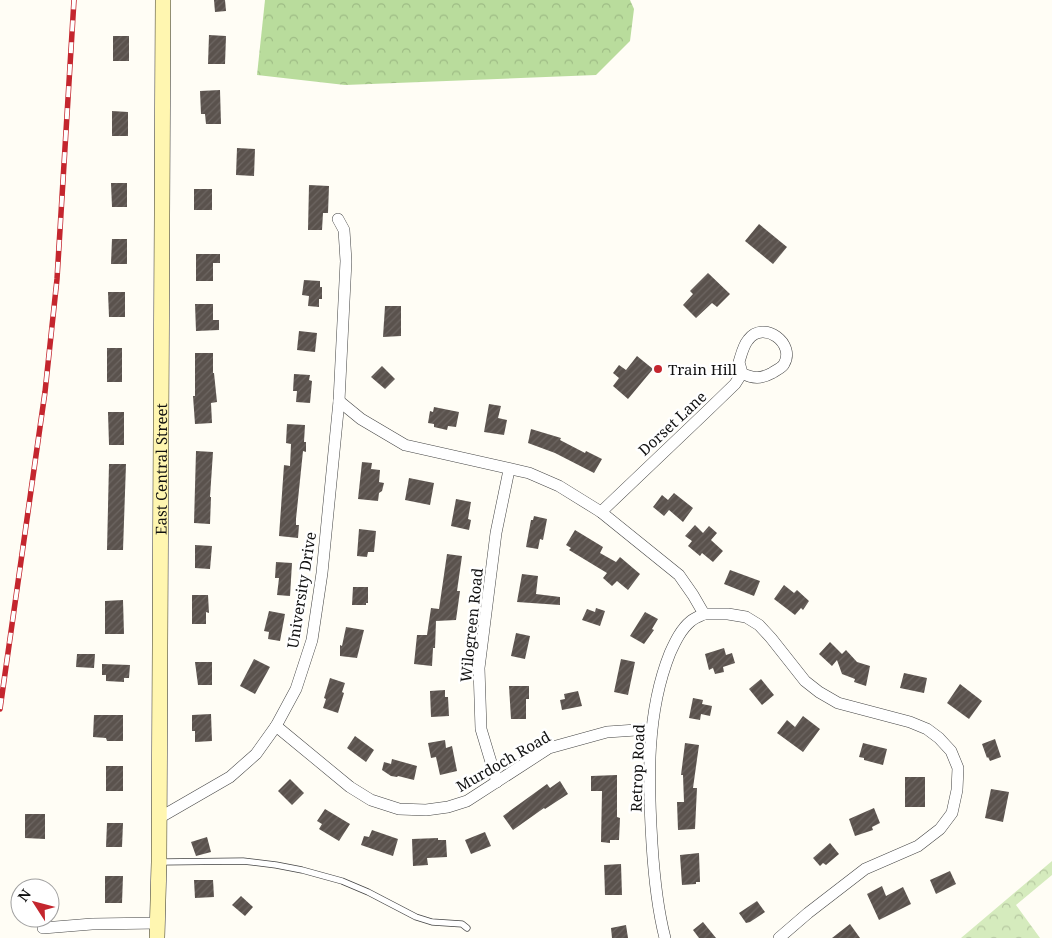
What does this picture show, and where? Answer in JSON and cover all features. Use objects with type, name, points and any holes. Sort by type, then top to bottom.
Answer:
[{"type":"main road","name":"East Central Street","points":[[157,930],[159,862],[163,0]]},
{"type":"street","name":"University Drive","points":[[159,818],[230,777],[256,754],[276,726],[296,689],[312,640],[322,573],[339,401],[346,261],[344,230],[338,220]]},
{"type":"street","points":[[768,332],[776,336],[783,343],[787,357],[784,366],[764,377],[751,378],[742,373],[739,362],[748,340],[758,333],[768,332]]},
{"type":"street","name":"Dorset Lane","points":[[600,512],[735,384],[742,373]]},
{"type":"street","points":[[339,401],[361,419],[405,445],[529,473],[559,486],[600,512],[646,547],[679,576],[694,595],[704,614],[728,614],[746,617],[758,625],[772,638],[804,681],[819,692],[838,703],[910,722],[927,729],[951,751],[958,768],[958,790],[952,813],[940,830],[918,846],[865,869],[779,938]]},
{"type":"street","name":"Wilogreen Road","points":[[496,782],[481,729],[479,668],[496,533],[509,470]]},
{"type":"street","name":"Retrop Road","points":[[665,938],[660,919],[650,811],[651,729],[662,673],[676,639],[690,621],[704,614]]},
{"type":"street","name":"Murdoch Road","points":[[276,726],[350,787],[371,800],[399,809],[426,810],[467,801],[549,748],[607,732],[651,729]]},
{"type":"street","points":[[60,927],[92,924],[157,930]]},
{"type":"lane","points":[[159,862],[243,861],[293,868],[342,881],[416,917],[432,922],[462,924],[467,928]]},
{"type":"green space","points":[[265,0],[630,0],[634,9],[630,41],[596,75],[345,85],[257,75]]},
{"type":"green space","points":[[1052,861],[1052,875],[1016,905],[1040,938],[961,938]]},
{"type":"building","points":[[214,0],[225,0],[226,11],[215,12]]},
{"type":"building","points":[[209,35],[226,36],[225,64],[208,64]]},
{"type":"building","points":[[113,36],[129,36],[129,61],[113,61]]},
{"type":"building","points":[[220,90],[221,124],[206,124],[205,114],[201,114],[200,91]]},
{"type":"building","points":[[112,111],[128,112],[128,136],[112,136]]},
{"type":"building","points":[[237,148],[255,149],[254,176],[236,175]]},
{"type":"building","points":[[111,183],[127,183],[127,207],[112,207]]},
{"type":"building","points":[[309,185],[329,186],[328,213],[323,213],[322,230],[308,230]]},
{"type":"building","points":[[194,189],[212,189],[212,210],[194,210]]},
{"type":"building","points":[[759,224],[787,247],[773,264],[745,241]]},
{"type":"building","points":[[112,239],[127,239],[127,264],[111,264]]},
{"type":"building","points":[[196,254],[220,254],[220,263],[213,263],[213,281],[196,281]]},
{"type":"building","points":[[708,273],[730,294],[717,307],[712,303],[696,318],[683,305],[693,294],[690,291]]},
{"type":"building","points":[[304,280],[320,281],[322,299],[319,299],[319,307],[308,306],[309,296],[302,295]]},
{"type":"building","points":[[108,292],[125,292],[125,317],[109,317]]},
{"type":"building","points":[[195,304],[213,304],[213,320],[219,320],[219,330],[196,331]]},
{"type":"building","points":[[385,306],[401,306],[401,336],[383,337]]},
{"type":"building","points":[[299,331],[317,333],[315,352],[297,350]]},
{"type":"building","points":[[107,348],[122,348],[122,382],[107,382]]},
{"type":"building","points":[[195,353],[213,353],[213,373],[217,402],[211,403],[212,423],[195,424],[193,396],[195,396]]},
{"type":"building","points":[[637,356],[653,369],[628,399],[613,386],[619,378],[613,373],[619,365],[626,370]]},
{"type":"building","points":[[382,366],[395,379],[385,389],[371,377]]},
{"type":"building","points":[[294,374],[310,375],[309,380],[312,381],[310,403],[296,402],[297,391],[293,391]]},
{"type":"building","points":[[489,404],[501,406],[498,418],[507,420],[504,435],[484,432]]},
{"type":"building","points":[[434,407],[459,412],[456,427],[448,426],[447,430],[434,427],[434,424],[428,423],[430,411],[433,412]]},
{"type":"building","points":[[108,412],[124,412],[124,445],[109,445]]},
{"type":"building","points":[[287,424],[305,425],[304,442],[306,442],[306,452],[303,451],[296,519],[296,525],[299,525],[298,538],[279,536],[284,465],[290,466],[291,444],[286,443]]},
{"type":"building","points":[[531,429],[561,438],[560,440],[585,453],[586,451],[602,459],[594,473],[555,453],[528,443]]},
{"type":"building","points":[[196,451],[213,452],[210,524],[194,523]]},
{"type":"building","points":[[362,462],[372,463],[371,469],[380,470],[379,482],[384,483],[382,491],[379,493],[378,501],[358,499]]},
{"type":"building","points":[[109,464],[126,464],[123,550],[107,550]]},
{"type":"building","points":[[409,478],[434,483],[430,505],[405,500]]},
{"type":"building","points":[[674,493],[693,508],[683,522],[669,510],[664,516],[653,507],[662,495],[668,500]]},
{"type":"building","points":[[456,499],[471,502],[468,519],[471,520],[469,530],[451,526]]},
{"type":"building","points":[[534,516],[547,519],[543,540],[540,539],[538,549],[526,547],[531,520],[533,520]]},
{"type":"building","points":[[695,525],[703,533],[709,526],[717,533],[711,540],[723,551],[713,562],[702,553],[700,556],[688,546],[692,541],[685,536]]},
{"type":"building","points":[[359,529],[376,531],[374,552],[368,552],[367,557],[357,556]]},
{"type":"building","points":[[575,530],[603,547],[600,553],[616,562],[620,557],[640,574],[628,590],[617,581],[612,586],[603,578],[607,573],[569,550],[571,548],[566,545]]},
{"type":"building","points":[[195,545],[212,546],[210,569],[195,568]]},
{"type":"building","points":[[447,554],[462,556],[457,591],[460,591],[456,620],[436,621],[432,666],[414,664],[417,635],[427,635],[431,608],[439,609]]},
{"type":"building","points":[[276,562],[292,563],[290,596],[277,595],[279,578],[275,578]]},
{"type":"building","points":[[730,570],[760,581],[754,596],[724,584]]},
{"type":"building","points":[[522,574],[538,576],[536,594],[560,597],[560,605],[517,602]]},
{"type":"building","points":[[784,585],[794,593],[797,590],[809,601],[803,610],[801,608],[795,615],[774,599]]},
{"type":"building","points":[[353,587],[368,587],[368,603],[366,605],[352,605]]},
{"type":"building","points":[[192,595],[208,595],[209,613],[206,612],[206,624],[192,624]]},
{"type":"building","points":[[123,600],[124,634],[105,634],[105,601]]},
{"type":"building","points":[[596,608],[605,611],[600,626],[582,620],[587,609],[595,612]]},
{"type":"building","points":[[269,611],[285,614],[280,641],[268,639],[269,632],[264,631]]},
{"type":"building","points":[[645,612],[658,619],[652,629],[654,630],[644,644],[630,636]]},
{"type":"building","points":[[346,627],[364,630],[357,658],[340,656],[340,645],[342,646]]},
{"type":"building","points":[[516,633],[530,636],[525,659],[511,656]]},
{"type":"building","points":[[830,642],[842,654],[846,650],[857,662],[870,666],[866,686],[854,682],[855,679],[842,674],[837,660],[832,666],[819,654]]},
{"type":"building","points":[[724,648],[726,655],[732,653],[735,663],[723,667],[724,672],[715,674],[713,668],[709,670],[705,654]]},
{"type":"building","points":[[77,654],[95,654],[94,668],[76,667]]},
{"type":"building","points":[[254,659],[270,667],[255,694],[240,686]]},
{"type":"building","points":[[621,659],[635,662],[628,695],[614,692]]},
{"type":"building","points":[[195,662],[212,662],[212,685],[198,685]]},
{"type":"building","points":[[102,664],[130,665],[129,678],[124,678],[124,682],[106,681],[106,675],[102,675]]},
{"type":"building","points":[[904,673],[927,678],[924,693],[900,688]]},
{"type":"building","points":[[330,678],[345,683],[338,713],[323,708]]},
{"type":"building","points":[[761,679],[774,695],[762,705],[749,689]]},
{"type":"building","points":[[960,684],[982,701],[969,719],[947,703]]},
{"type":"building","points":[[509,686],[529,686],[529,699],[526,699],[526,719],[511,719]]},
{"type":"building","points":[[445,690],[445,697],[448,697],[449,716],[431,717],[430,691]]},
{"type":"building","points":[[578,691],[582,706],[562,710],[560,700],[565,699],[564,694]]},
{"type":"building","points":[[693,698],[703,700],[702,704],[712,706],[710,716],[701,714],[700,720],[689,718]]},
{"type":"building","points":[[211,714],[212,741],[195,742],[195,731],[192,731],[192,715]]},
{"type":"building","points":[[94,715],[123,715],[123,741],[107,741],[106,738],[93,737]]},
{"type":"building","points":[[803,716],[820,729],[803,752],[777,733],[787,720],[795,727]]},
{"type":"building","points":[[355,736],[374,750],[366,762],[347,748]]},
{"type":"building","points":[[995,739],[1001,757],[990,761],[982,744]]},
{"type":"building","points":[[445,740],[446,748],[452,746],[457,771],[440,775],[436,757],[431,758],[428,743]]},
{"type":"building","points":[[685,743],[699,745],[693,788],[697,788],[695,829],[678,830],[677,802],[684,802],[683,775],[681,775]]},
{"type":"building","points":[[863,743],[887,749],[883,765],[859,757]]},
{"type":"building","points":[[392,759],[417,766],[414,780],[391,776],[382,770],[384,762],[391,764]]},
{"type":"building","points":[[106,766],[123,766],[123,791],[106,791]]},
{"type":"building","points":[[617,775],[617,817],[620,818],[619,840],[610,840],[610,843],[601,842],[602,791],[591,791],[591,776]]},
{"type":"building","points":[[905,777],[925,777],[925,807],[905,807]]},
{"type":"building","points":[[290,779],[304,793],[292,805],[278,791]]},
{"type":"building","points":[[560,781],[568,794],[513,830],[503,816],[547,784],[550,788]]},
{"type":"building","points":[[991,789],[1009,792],[1003,822],[985,818]]},
{"type":"building","points":[[874,808],[880,823],[872,827],[873,830],[855,836],[849,819]]},
{"type":"building","points":[[325,809],[350,824],[339,841],[319,829],[322,824],[317,821]]},
{"type":"building","points":[[25,814],[45,814],[45,839],[25,838]]},
{"type":"building","points":[[107,823],[123,823],[122,847],[106,847]]},
{"type":"building","points":[[372,830],[398,839],[393,856],[361,845],[364,836],[369,837]]},
{"type":"building","points":[[485,832],[491,846],[471,854],[465,840]]},
{"type":"building","points":[[207,837],[211,852],[196,856],[191,842]]},
{"type":"building","points":[[438,838],[438,840],[446,840],[447,857],[427,858],[428,865],[413,866],[412,839]]},
{"type":"building","points":[[830,843],[839,854],[826,865],[823,863],[820,866],[813,858]]},
{"type":"building","points":[[699,853],[700,882],[682,885],[680,855]]},
{"type":"building","points":[[621,864],[622,895],[605,895],[604,865]]},
{"type":"building","points":[[950,871],[956,884],[936,894],[930,880]]},
{"type":"building","points":[[105,876],[123,876],[122,903],[105,903]]},
{"type":"building","points":[[194,880],[213,880],[214,897],[195,898]]},
{"type":"building","points":[[882,886],[886,896],[903,887],[911,904],[879,920],[867,894]]},
{"type":"building","points":[[241,896],[253,907],[245,916],[232,905]]},
{"type":"building","points":[[757,901],[765,912],[746,923],[739,913]]},
{"type":"building","points":[[703,922],[716,938],[699,938],[693,930]]},
{"type":"building","points":[[850,924],[860,938],[832,938]]},
{"type":"building","points":[[626,925],[628,938],[612,938],[611,928]]},
{"type":"railway","points":[[0,709],[45,392],[57,279],[74,0]]},
{"type":"place","name":"Train Hill","points":[[658,369]]}]
